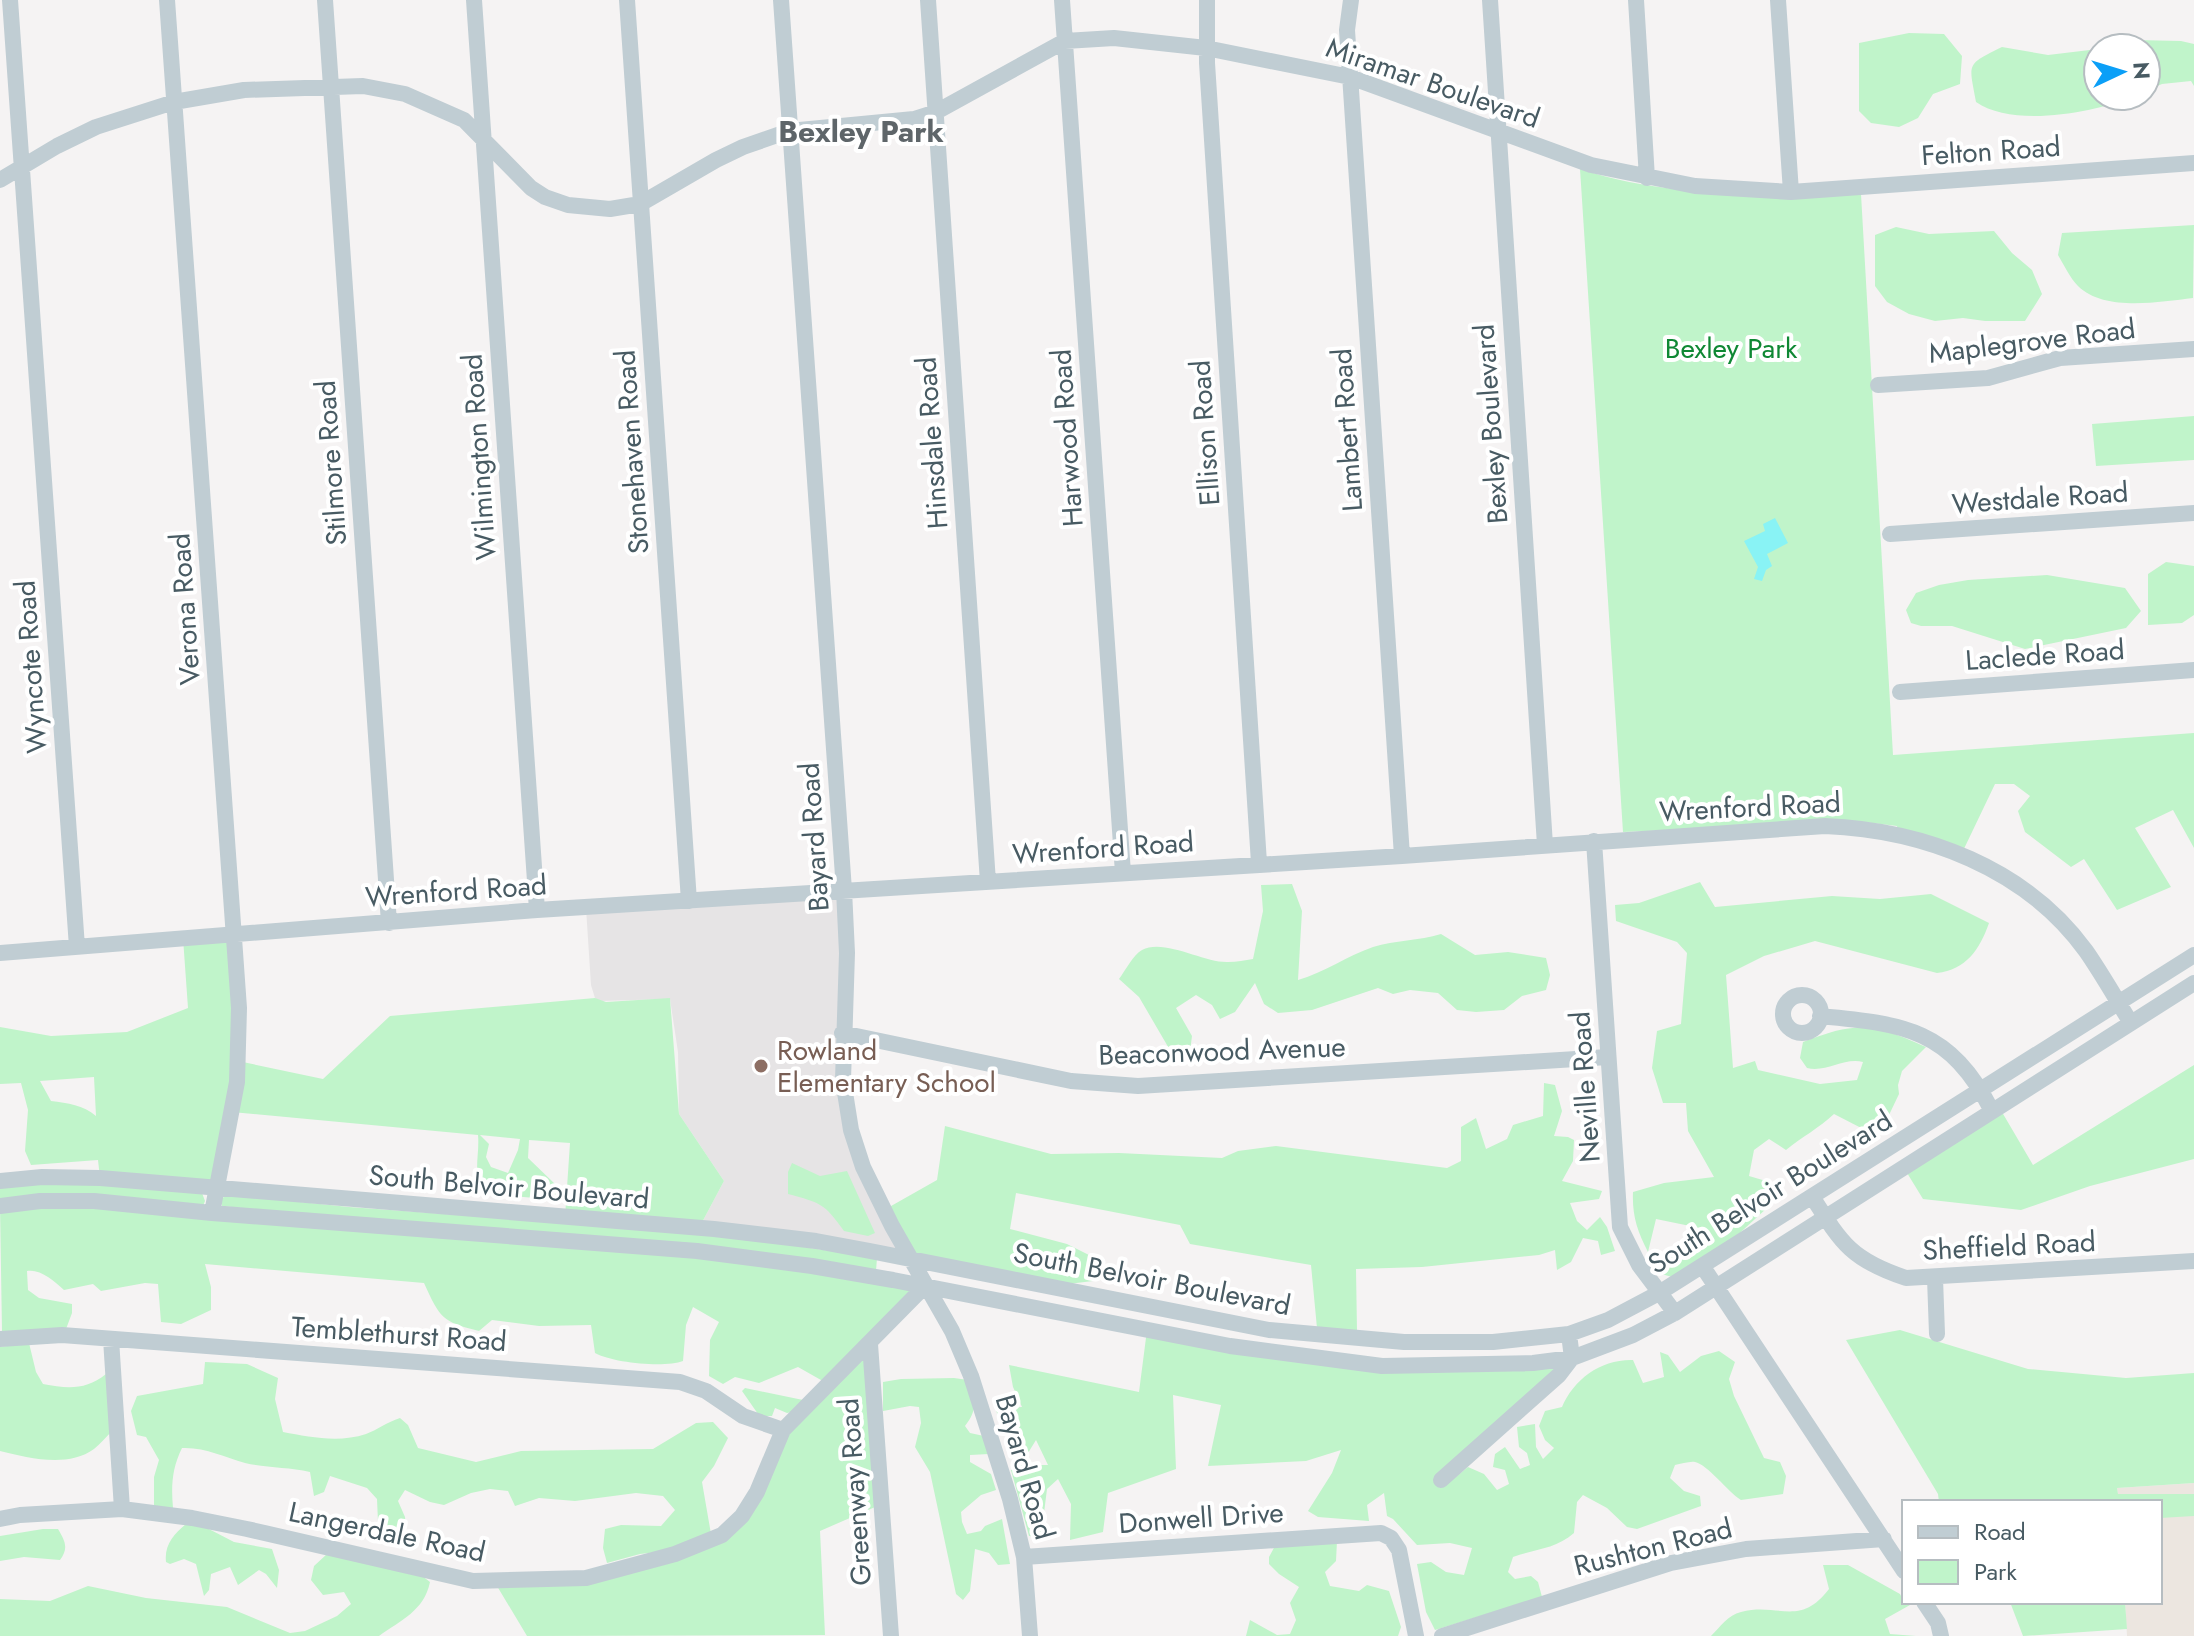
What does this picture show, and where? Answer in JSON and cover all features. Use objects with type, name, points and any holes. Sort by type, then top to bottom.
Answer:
[{"type":"street","name":"Wyncote Road","points":[[10,0],[77,947]]},
{"type":"street","name":"Verona Road","points":[[167,0],[239,1008],[237,1082],[212,1213]]},
{"type":"street","name":"Stilmore Road","points":[[325,0],[389,923]]},
{"type":"street","name":"Wilmington Road","points":[[474,0],[537,910]]},
{"type":"street","name":"Stonehaven Road","points":[[627,0],[689,901]]},
{"type":"street","name":"Bayard Road","points":[[781,0],[844,890],[847,953],[842,1033],[843,1080],[851,1130],[863,1167],[952,1331],[971,1376],[1010,1499],[1024,1557],[1030,1636]]},
{"type":"street","name":"Hinsdale Road","points":[[928,0],[988,882]]},
{"type":"street","name":"Harwood Road","points":[[1062,0],[1123,873]]},
{"type":"street","name":"Ellison Road","points":[[1207,0],[1206,48],[1259,863]]},
{"type":"street","name":"Lambert Road","points":[[1351,0],[1347,30],[1402,856]]},
{"type":"street","name":"Bexley Boulevard","points":[[1490,0],[1545,845]]},
{"type":"street","points":[[1636,0],[1647,178]]},
{"type":"street","points":[[1778,0],[1791,192]]},
{"type":"street","name":"Miramar Boulevard","points":[[0,180],[96,127],[174,102],[244,90],[331,86],[384,88],[464,120],[531,188],[545,197],[568,205],[610,209],[640,204],[716,160],[789,131],[914,119],[936,112],[1065,41],[1114,38],[1206,48],[1350,77],[1591,165],[1647,178],[1708,187],[1791,192]]},
{"type":"street","name":"Felton Road","points":[[1791,192],[2194,163]]},
{"type":"street","name":"Maplegrove Road","points":[[1878,385],[1988,378],[2060,358],[2194,349]]},
{"type":"street","name":"Westdale Road","points":[[1890,534],[2194,513]]},
{"type":"street","name":"Laclede Road","points":[[1900,692],[2194,670]]},
{"type":"street","name":"Wrenford Road","points":[[0,953],[537,910],[1402,856],[1825,826],[1903,835],[2000,872],[2043,905],[2085,949],[2131,1023]]},
{"type":"street","name":"Neville Road","points":[[1594,841],[1620,1227],[1639,1265],[1675,1313]]},
{"type":"street","name":"South Belvoir Boulevard","points":[[0,1181],[42,1177],[100,1178],[726,1230],[816,1241],[1269,1330],[1404,1342],[1493,1342],[1569,1334],[1608,1320],[1659,1293],[2194,955]]},
{"type":"street","name":"South Belvoir Boulevard","points":[[0,1206],[40,1201],[94,1201],[697,1251],[812,1266],[925,1286],[1230,1346],[1382,1366],[1491,1366],[1572,1358],[1633,1335],[1675,1313],[2194,983]]},
{"type":"street","points":[[1820,1016],[1881,1021],[1920,1032],[1958,1057],[1992,1111]]},
{"type":"street","name":"Beaconwood Avenue","points":[[842,1033],[1071,1081],[1138,1086],[1608,1057]]},
{"type":"street","name":"Sheffield Road","points":[[1813,1198],[1842,1242],[1874,1267],[1906,1278],[2194,1261]]},
{"type":"street","points":[[1703,1267],[1902,1568]]},
{"type":"street","points":[[1935,1278],[1937,1334]]},
{"type":"street","name":"Langerdale Road","points":[[0,1519],[122,1509],[247,1529],[473,1581],[586,1578],[675,1554],[722,1535],[742,1516],[757,1492],[783,1430],[925,1286]]},
{"type":"street","points":[[1441,1480],[1549,1384],[1572,1358],[1569,1334]]},
{"type":"street","name":"Temblethurst Road","points":[[0,1339],[62,1335],[680,1382],[706,1391],[743,1416],[783,1430]]},
{"type":"street","points":[[111,1339],[122,1509]]},
{"type":"street","name":"Greenway Road","points":[[870,1344],[891,1636]]},
{"type":"street","name":"Donwell Drive","points":[[1024,1557],[1381,1533],[1391,1538],[1399,1550],[1416,1636]]},
{"type":"street","name":"Rushton Road","points":[[1442,1636],[1671,1563],[1746,1549],[1884,1539]]},
{"type":"street","points":[[1925,1604],[1938,1623],[1941,1636]]},
{"type":"shaded area","name":"Rowland Elementary School","points":[[844,890],[851,1130],[911,1260],[699,1228],[724,1181],[679,1114],[678,1052],[670,999],[599,1001],[591,985],[586,908]]},
{"type":"shaded area","points":[[2194,1483],[2194,1636],[2127,1636],[2125,1604],[2162,1604],[2162,1500],[2119,1500],[2117,1488]]},
{"type":"green space","points":[[1909,33],[1944,34],[1962,56],[1960,84],[1933,94],[1918,118],[1899,127],[1871,123],[1859,111],[1859,43]]},
{"type":"green space","points":[[2162,41],[2194,44],[2194,86],[2191,81],[2162,84]]},
{"type":"green space","points":[[2002,47],[2048,55],[2082,51],[2082,111],[2032,116],[1992,110],[1976,102],[1971,72],[1981,58]]},
{"type":"green space","name":"Bexley Park","points":[[1580,169],[1614,179],[1684,190],[1754,194],[1861,194],[1893,755],[2194,733],[2194,848],[2173,810],[2135,828],[2171,887],[2117,910],[2084,859],[2071,867],[2025,832],[2018,811],[2030,796],[2014,784],[1995,784],[1961,855],[1898,834],[1897,826],[1864,822],[1623,832]]},
{"type":"green space","points":[[2194,225],[2193,298],[2132,303],[2102,299],[2078,286],[2058,255],[2062,233]]},
{"type":"green space","points":[[1896,227],[1929,234],[1994,231],[2012,253],[2032,270],[2042,294],[2025,321],[1963,318],[1935,321],[1909,314],[1887,302],[1875,286],[1875,235]]},
{"type":"green space","points":[[2194,416],[2194,460],[2096,466],[2092,424]]},
{"type":"green space","points":[[2166,562],[2194,566],[2194,615],[2182,623],[2148,625],[2148,574]]},
{"type":"green space","points":[[2047,575],[2125,588],[2141,611],[2126,628],[2025,649],[1952,626],[1911,623],[1906,610],[1916,593],[1939,585]]},
{"type":"green space","points":[[1700,882],[1715,907],[1832,896],[1880,899],[1931,894],[1989,923],[1976,949],[1964,963],[1937,973],[1815,941],[1764,956],[1726,975],[1733,1068],[1755,1061],[1758,1070],[1820,1084],[1857,1080],[1863,1062],[1814,1069],[1807,1068],[1800,1058],[1803,1042],[1852,1028],[1878,1029],[1926,1047],[1902,1071],[1899,1094],[1881,1127],[1869,1132],[1834,1114],[1786,1150],[1769,1139],[1754,1150],[1749,1176],[1766,1181],[1781,1195],[1730,1242],[1675,1278],[1652,1271],[1658,1257],[1681,1257],[1695,1227],[1656,1219],[1648,1252],[1636,1223],[1633,1192],[1664,1183],[1714,1177],[1688,1131],[1686,1103],[1663,1103],[1652,1068],[1657,1031],[1681,1024],[1687,953],[1677,942],[1616,921],[1615,905],[1639,903]]},
{"type":"green space","points":[[1292,884],[1302,911],[1298,980],[1373,947],[1441,934],[1475,955],[1508,952],[1546,958],[1550,975],[1546,990],[1522,996],[1504,1010],[1476,1012],[1457,1010],[1438,993],[1410,990],[1393,994],[1378,988],[1312,1010],[1278,1013],[1264,1004],[1255,983],[1235,1012],[1220,1019],[1212,1005],[1196,995],[1176,1008],[1192,1036],[1189,1059],[1174,1057],[1139,997],[1119,979],[1129,963],[1139,952],[1151,947],[1173,949],[1218,961],[1253,959],[1263,911],[1261,885]]},
{"type":"green space","points":[[234,934],[238,1061],[323,1079],[390,1016],[595,998],[606,1002],[670,998],[679,1114],[724,1181],[699,1228],[565,1217],[570,1143],[529,1140],[528,1158],[555,1184],[560,1200],[486,1194],[477,1173],[478,1135],[232,1112],[219,1187],[100,1178],[98,1160],[31,1165],[25,1151],[28,1110],[21,1083],[0,1084],[0,1027],[51,1036],[127,1032],[188,1008],[183,938]],"holes":[[[94,1077],[96,1116],[81,1107],[51,1101],[40,1081]],[[480,1135],[520,1139],[508,1173],[491,1167],[486,1157],[489,1144]]]},
{"type":"green space","points":[[2194,1065],[2194,1159],[2090,1186],[2021,1210],[1923,1199],[1904,1168],[1999,1107],[2033,1165]]},
{"type":"green space","points":[[1544,1083],[1555,1085],[1562,1111],[1554,1136],[1574,1140],[1573,1161],[1562,1181],[1602,1191],[1599,1199],[1570,1203],[1577,1221],[1587,1230],[1600,1217],[1615,1251],[1601,1255],[1598,1241],[1583,1238],[1571,1262],[1557,1270],[1555,1250],[1539,1255],[1422,1267],[1356,1269],[1357,1331],[1317,1328],[1311,1265],[1190,1244],[1180,1225],[1016,1193],[1010,1229],[1067,1244],[1089,1255],[1093,1281],[1068,1284],[911,1260],[884,1210],[937,1180],[945,1126],[1051,1154],[1119,1153],[1222,1158],[1238,1151],[1276,1146],[1447,1168],[1461,1161],[1461,1127],[1476,1118],[1486,1149],[1507,1139],[1513,1125],[1543,1116]]},
{"type":"green space","points":[[792,1163],[820,1176],[847,1171],[875,1233],[868,1236],[844,1231],[821,1205],[788,1194],[788,1172]]},
{"type":"green space","points":[[15,1183],[83,1184],[202,1193],[205,1201],[203,1206],[0,1200],[0,1186]]},
{"type":"green space","points":[[232,1195],[349,1207],[717,1234],[877,1258],[876,1271],[222,1206],[221,1198]]},
{"type":"green space","points":[[40,1201],[646,1246],[925,1286],[870,1344],[882,1504],[820,1531],[825,1635],[527,1636],[494,1581],[586,1578],[675,1554],[742,1516],[783,1430],[828,1384],[798,1367],[759,1383],[735,1377],[723,1384],[709,1376],[710,1340],[719,1322],[693,1307],[686,1325],[683,1361],[639,1363],[595,1353],[591,1325],[539,1326],[492,1320],[479,1331],[457,1325],[439,1311],[424,1283],[205,1264],[211,1287],[211,1310],[181,1324],[161,1322],[158,1284],[145,1283],[101,1291],[93,1284],[64,1290],[42,1274],[27,1271],[28,1290],[39,1298],[72,1304],[66,1329],[2,1332],[0,1206]]},
{"type":"green space","points":[[1147,1330],[1382,1366],[1572,1358],[1452,1480],[1468,1467],[1484,1474],[1497,1490],[1509,1484],[1505,1470],[1493,1467],[1495,1454],[1505,1447],[1520,1469],[1530,1465],[1527,1453],[1519,1447],[1517,1427],[1535,1424],[1536,1447],[1543,1459],[1554,1448],[1545,1440],[1539,1426],[1545,1411],[1562,1407],[1574,1388],[1590,1373],[1610,1363],[1633,1360],[1643,1383],[1664,1377],[1660,1352],[1668,1355],[1680,1372],[1701,1356],[1719,1351],[1735,1362],[1729,1379],[1734,1396],[1764,1458],[1780,1462],[1786,1476],[1783,1494],[1741,1500],[1700,1464],[1675,1465],[1670,1478],[1684,1491],[1700,1496],[1701,1506],[1637,1529],[1627,1527],[1607,1508],[1583,1495],[1577,1502],[1574,1533],[1553,1546],[1513,1557],[1508,1572],[1515,1579],[1531,1576],[1538,1582],[1542,1597],[1435,1630],[1426,1612],[1417,1564],[1431,1562],[1446,1572],[1464,1575],[1472,1548],[1450,1543],[1417,1545],[1387,1516],[1384,1493],[1367,1505],[1369,1521],[1318,1517],[1308,1511],[1332,1473],[1341,1450],[1306,1461],[1208,1466],[1221,1405],[1173,1395],[1176,1469],[1108,1493],[1103,1532],[1070,1540],[1071,1504],[1058,1479],[1047,1489],[1041,1537],[1029,1536],[1011,1470],[1022,1465],[1048,1465],[1036,1440],[1028,1453],[1016,1459],[995,1408],[1022,1407],[1013,1387],[1009,1365],[1139,1392]]},
{"type":"green space","points":[[1900,1330],[2028,1369],[2126,1378],[2194,1373],[2194,1483],[2117,1488],[2118,1494],[2194,1494],[2194,1516],[2162,1518],[2162,1500],[1939,1500],[1846,1340]]},
{"type":"green space","points":[[29,1343],[36,1372],[43,1384],[76,1387],[106,1374],[112,1431],[84,1455],[48,1460],[0,1451],[0,1347]]},
{"type":"green space","points":[[205,1362],[247,1364],[278,1378],[275,1399],[283,1432],[335,1439],[356,1437],[400,1418],[408,1425],[418,1448],[476,1462],[521,1451],[653,1449],[696,1423],[713,1422],[728,1438],[702,1482],[711,1534],[666,1551],[607,1563],[603,1548],[605,1529],[621,1525],[661,1526],[675,1510],[663,1496],[636,1493],[575,1501],[539,1498],[515,1506],[508,1491],[490,1489],[471,1493],[444,1505],[405,1490],[398,1501],[406,1528],[387,1530],[378,1522],[377,1499],[367,1488],[330,1476],[324,1492],[314,1496],[310,1472],[253,1465],[190,1448],[182,1448],[174,1470],[173,1508],[154,1506],[154,1477],[159,1460],[146,1437],[137,1435],[131,1411],[137,1396],[203,1384]]},
{"type":"green space","points":[[968,1380],[974,1409],[965,1426],[970,1433],[984,1436],[989,1454],[970,1455],[970,1462],[991,1474],[996,1490],[981,1495],[961,1512],[962,1522],[967,1534],[981,1531],[1002,1519],[1010,1564],[998,1565],[989,1553],[975,1549],[970,1591],[963,1600],[956,1594],[930,1472],[915,1447],[921,1423],[919,1407],[883,1411],[883,1382]]},
{"type":"green space","points":[[745,1388],[803,1400],[792,1412],[775,1408],[772,1416],[762,1416],[742,1391]]},
{"type":"green space","points":[[186,1524],[205,1527],[234,1542],[272,1549],[279,1570],[277,1588],[259,1570],[238,1585],[230,1567],[211,1574],[209,1590],[204,1596],[196,1564],[184,1559],[170,1564],[166,1562],[171,1540]]},
{"type":"green space","points":[[58,1529],[65,1548],[60,1560],[24,1557],[0,1561],[0,1536]]},
{"type":"green space","points":[[1337,1541],[1336,1561],[1325,1572],[1330,1586],[1359,1591],[1367,1585],[1389,1591],[1401,1627],[1398,1636],[1246,1636],[1250,1620],[1277,1635],[1290,1634],[1296,1620],[1290,1603],[1299,1587],[1269,1564],[1276,1544]]},
{"type":"green space","points":[[327,1554],[421,1575],[430,1582],[427,1592],[417,1608],[379,1636],[0,1636],[0,1599],[50,1601],[88,1586],[146,1598],[227,1607],[290,1633],[305,1631],[337,1616],[351,1604],[344,1592],[323,1595],[311,1580],[314,1566]]},
{"type":"green space","points":[[1823,1565],[1848,1565],[1900,1594],[1902,1604],[1910,1605],[1885,1619],[1890,1634],[1916,1636],[1711,1636],[1728,1619],[1741,1612],[1798,1611],[1818,1601],[1829,1589]]},
{"type":"green space","points":[[2011,1604],[2125,1604],[2127,1629],[2023,1636]]},
{"type":"water","points":[[1775,518],[1788,543],[1767,554],[1772,566],[1766,570],[1762,581],[1754,579],[1758,567],[1744,541],[1765,531],[1763,524]]},
{"type":"place","name":"Rowland Elementary School","points":[[761,1066]]},
{"type":"district","name":"Bexley Park","points":[[861,131]]}]
